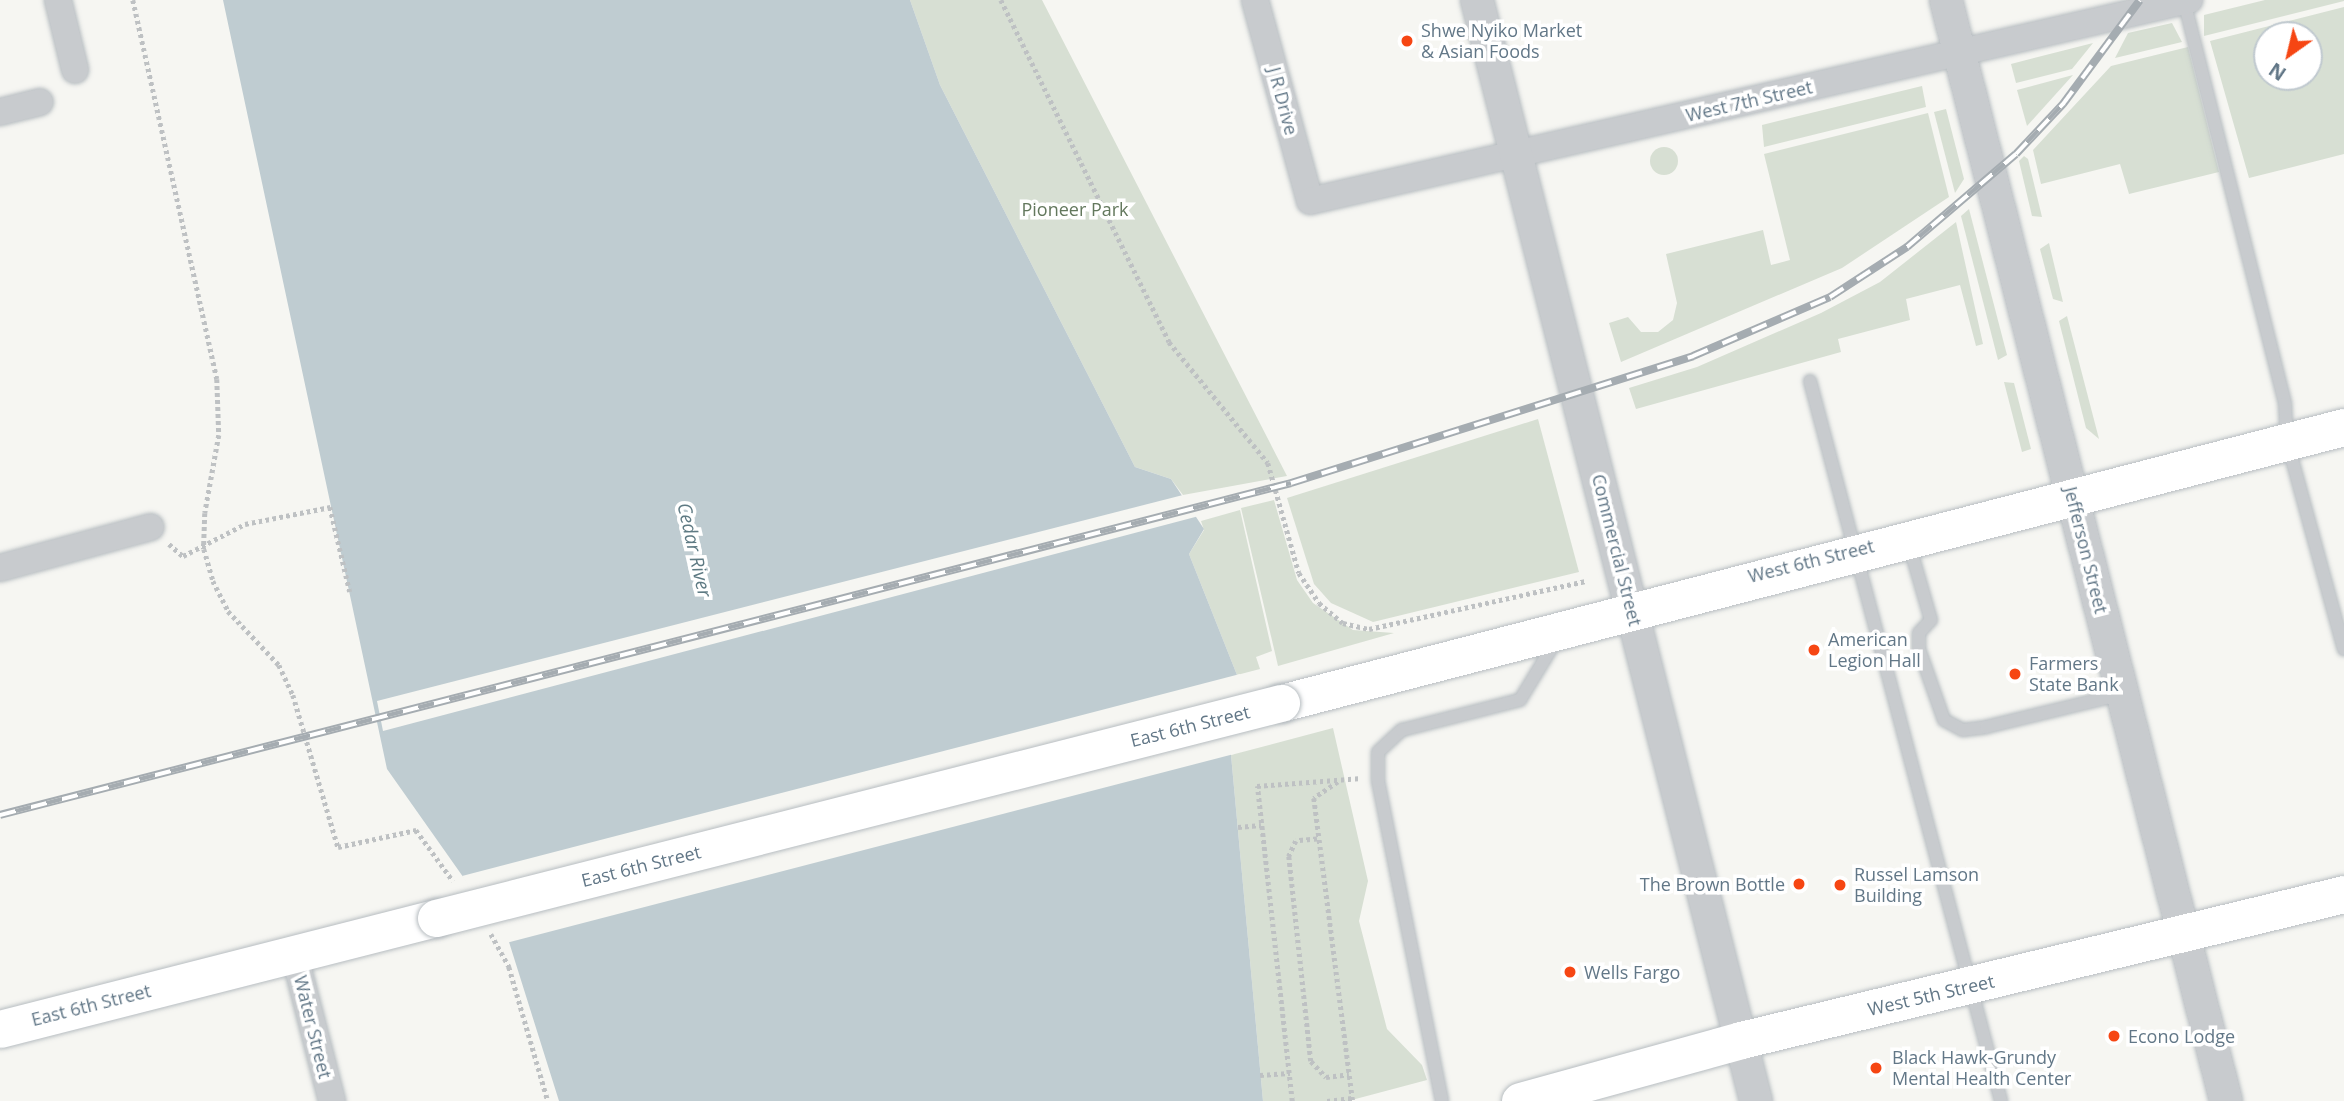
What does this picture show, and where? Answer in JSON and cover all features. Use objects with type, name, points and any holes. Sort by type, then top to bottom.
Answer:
[{"type":"main road","name":"West 6th Street","points":[[1281,703],[1631,607],[2344,427]]},
{"type":"main road","name":"East 6th Street","points":[[0,1028],[1281,703]]},
{"type":"main road","name":"West 5th Street","points":[[1520,1101],[1741,1040],[2183,936],[2344,894]]},
{"type":"street","points":[[58,0],[75,70]]},
{"type":"street","name":"J R Drive","points":[[1255,0],[1310,201]]},
{"type":"street","name":"Commercial Street","points":[[1477,0],[1756,1101]]},
{"type":"street","name":"Jefferson Street","points":[[1946,0],[2226,1101]]},
{"type":"street","name":"West 7th Street","points":[[1310,201],[2186,1]]},
{"type":"street","points":[[0,112],[40,102]]},
{"type":"street","points":[[0,568],[151,527]]},
{"type":"street","name":"Water Street","points":[[294,953],[332,1101]]},
{"type":"lane","points":[[2186,1],[2285,404],[2287,441],[2344,649]]},
{"type":"lane","points":[[1810,381],[1851,551],[1974,985],[2001,1101]]},
{"type":"lane","points":[[1907,537],[1931,620],[1919,633],[1919,649],[1944,720],[1963,730],[1986,727],[2122,694]]},
{"type":"lane","points":[[1442,1101],[1378,777],[1378,752],[1402,730],[1520,700],[1567,624]]},
{"type":"path","points":[[133,0],[217,379],[219,435],[204,549],[228,611],[279,665],[293,695],[338,847],[416,830],[461,892]]},
{"type":"path","points":[[1001,0],[1170,342],[1268,463],[1299,573],[1319,603],[1343,623],[1369,629],[1587,581]]},
{"type":"path","points":[[151,527],[183,556],[204,549],[245,524],[330,507],[350,592]]},
{"type":"path","points":[[1292,1101],[1257,786],[1378,777]]},
{"type":"path","points":[[1327,1101],[1353,1100],[1317,839],[1314,798],[1342,780]]},
{"type":"path","points":[[1238,827],[1261,825]]},
{"type":"path","points":[[1317,839],[1296,841],[1289,856],[1311,1061],[1326,1077],[1349,1074]]},
{"type":"path","points":[[483,923],[509,967],[548,1101]]},
{"type":"path","points":[[1260,1075],[1290,1073]]},
{"type":"green space","name":"Pioneer Park","points":[[910,0],[1042,0],[1287,476],[1183,495],[1171,479],[1135,467],[940,85]]},
{"type":"green space","points":[[2265,0],[2344,0],[2264,21],[2253,21],[2253,24],[2204,36],[2204,15]]},
{"type":"green space","points":[[2344,7],[2344,154],[2249,178],[2210,41],[2253,30],[2253,91],[2323,91],[2323,21],[2289,21]]},
{"type":"green space","points":[[2172,23],[2182,42],[2115,58],[2128,33]]},
{"type":"green space","points":[[2093,43],[2072,69],[2016,83],[2011,64]]},
{"type":"green space","points":[[2188,47],[2219,172],[2129,194],[2120,164],[2041,184],[2033,150],[2111,66]]},
{"type":"green space","points":[[2073,75],[2027,126],[2017,90]]},
{"type":"green space","points":[[1922,86],[1926,107],[1764,147],[1762,125]]},
{"type":"green space","points":[[1946,109],[1964,179],[1955,193],[1934,112]]},
{"type":"green space","points":[[1928,113],[1949,197],[1842,268],[1621,362],[1609,323],[1628,317],[1641,332],[1658,332],[1673,320],[1677,303],[1666,254],[1763,230],[1771,265],[1790,260],[1764,154]]},
{"type":"green space","points":[[1664,147],[1674,151],[1678,161],[1674,171],[1664,175],[1654,171],[1650,161],[1654,151]]},
{"type":"green space","points":[[2024,156],[2028,159],[2042,217],[2032,216],[2019,161]]},
{"type":"green space","points":[[1969,209],[2007,355],[1998,360],[1961,216]]},
{"type":"green space","points":[[1956,222],[1983,344],[1976,346],[1960,285],[1906,299],[1910,320],[1838,339],[1841,352],[1636,409],[1629,388],[1697,367],[1821,313],[1880,282]]},
{"type":"green space","points":[[2049,243],[2063,302],[2053,299],[2040,249]]},
{"type":"green space","points":[[2067,316],[2099,439],[2086,428],[2059,321]]},
{"type":"green space","points":[[2004,382],[2014,383],[2031,449],[2022,452]]},
{"type":"green space","points":[[1538,419],[1579,572],[1373,622],[1331,603],[1314,584],[1287,498]]},
{"type":"green space","points":[[1274,500],[1297,580],[1313,603],[1353,630],[1394,633],[1278,666],[1241,508]]},
{"type":"green space","points":[[1240,510],[1272,651],[1256,657],[1260,669],[1237,675],[1189,554],[1204,530],[1201,521]]},
{"type":"green space","points":[[1333,728],[1368,881],[1359,921],[1387,1029],[1422,1065],[1427,1080],[1348,1101],[1263,1101],[1231,755]]},
{"type":"water","name":"Cedar River","points":[[223,0],[910,0],[940,85],[1135,467],[1171,479],[1204,529],[1189,554],[1237,675],[1231,755],[1263,1101],[559,1101],[509,942],[387,769]]},
{"type":"pier","points":[[1183,495],[1199,516],[383,731],[377,701]]},
{"type":"pier","points":[[1240,674],[1234,754],[506,943],[462,876]]},
{"type":"railway","points":[[0,815],[1291,483],[1693,356],[1830,297],[1907,247],[2016,154],[2063,104],[2140,0]]},
{"type":"place","name":"Shwe Nyiko Market & Asian Foods","points":[[1407,41]]},
{"type":"place","name":"American Legion Hall","points":[[1814,650]]},
{"type":"place","name":"Farmers State Bank","points":[[2015,674]]},
{"type":"place","name":"The Brown Bottle","points":[[1799,884]]},
{"type":"place","name":"Russel Lamson Building","points":[[1840,885]]},
{"type":"place","name":"Wells Fargo","points":[[1570,972]]},
{"type":"place","name":"Econo Lodge","points":[[2114,1036]]},
{"type":"place","name":"Black Hawk-Grundy Mental Health Center","points":[[1876,1068]]}]
